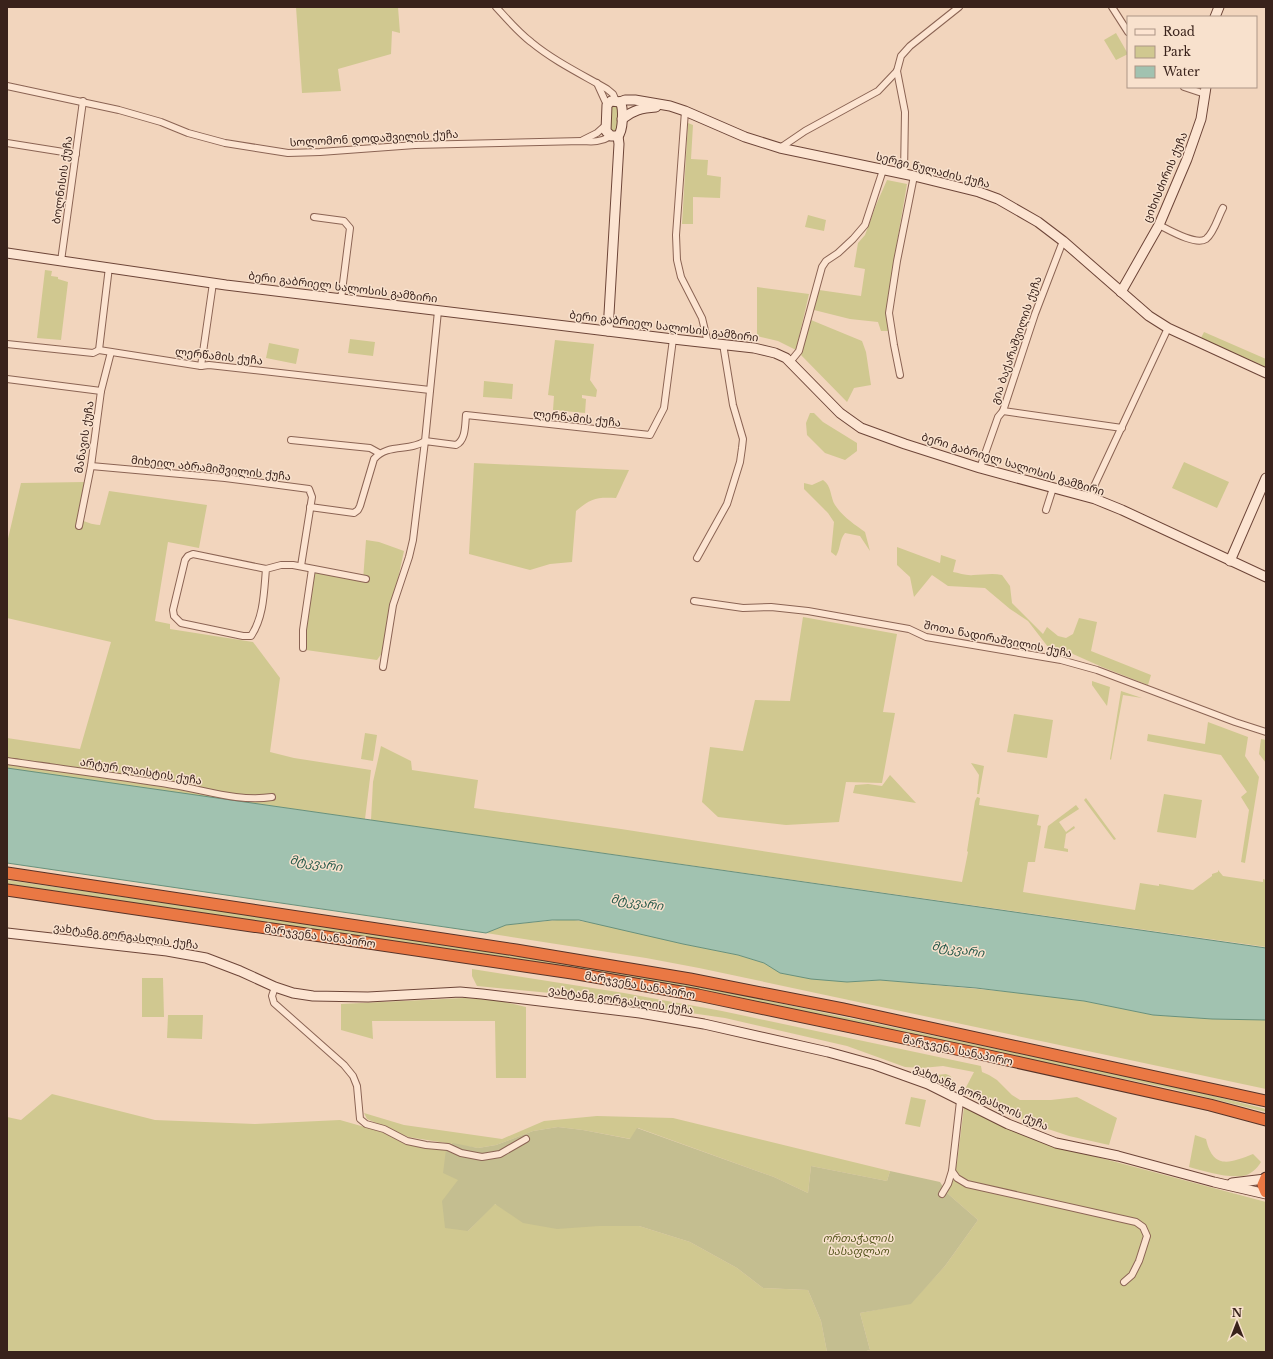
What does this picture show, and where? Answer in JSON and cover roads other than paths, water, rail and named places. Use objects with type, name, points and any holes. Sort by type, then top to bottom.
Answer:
[{"type":"highway","name":"მარჯვენა სანაპირო","points":[[7,873],[508,948],[690,979],[843,1009],[1266,1101]]},
{"type":"highway","name":"მარჯვენა სანაპირო","points":[[7,890],[572,973],[698,995],[980,1054],[1210,1105],[1266,1120]]},
{"type":"highway","points":[[1266,1178],[1263,1185],[1266,1193]]},
{"type":"street","points":[[496,7],[514,27],[532,43],[564,65],[607,89],[613,94],[622,105],[621,131],[614,136]]},
{"type":"street","points":[[904,174],[905,112],[897,72],[901,56],[910,46],[959,7]]},
{"type":"street","points":[[1112,7],[1127,30]]},
{"type":"street","points":[[780,148],[805,131],[878,91],[897,72]]},
{"type":"street","points":[[597,84],[607,105],[606,131],[614,136],[619,144],[608,331]]},
{"type":"street","name":"სოლომონ დოდაშვილის ქუჩა","points":[[7,86],[83,101],[119,110],[161,122],[188,134],[226,144],[288,153],[415,145],[600,141],[614,136]]},
{"type":"street","points":[[1191,88],[1205,90]]},
{"type":"street","name":"ციხისძირის ქუჩა","points":[[1121,292],[1159,225],[1187,159],[1201,119],[1205,90]]},
{"type":"street","name":"სერგი წულაძის ქუჩა","points":[[618,101],[635,100],[670,106],[745,137],[780,148],[914,176],[979,192],[998,199],[1038,222],[1063,241],[1149,316],[1168,328],[1266,373]]},
{"type":"street","name":"ბოლნისის ქუჩა","points":[[61,261],[83,101]]},
{"type":"street","points":[[607,105],[611,101],[618,101]]},
{"type":"street","name":"სერგი წულაძის ქუჩა","points":[[622,119],[628,113],[639,109],[670,106]]},
{"type":"street","points":[[685,111],[676,235],[677,260],[681,277],[702,318],[708,343]]},
{"type":"street","name":"სოლომონ დოდაშვილის ქუჩა","points":[[582,141],[597,133],[606,124]]},
{"type":"street","points":[[7,143],[76,154]]},
{"type":"street","points":[[790,362],[799,351],[822,267],[826,261],[838,253],[865,225],[883,170]]},
{"type":"street","points":[[900,376],[890,313],[897,261],[914,176]]},
{"type":"street","points":[[1159,225],[1199,242],[1206,240],[1223,208]]},
{"type":"street","points":[[314,217],[344,221],[350,228],[341,299]]},
{"type":"street","name":"გია ბაქარაშვილის ქუჩა","points":[[980,468],[998,417],[1003,411],[1034,314],[1063,241]]},
{"type":"street","name":"ბერი გაბრიელ სალოსის გამზირი","points":[[7,253],[213,283],[723,344],[774,352],[786,358],[840,413],[861,428],[980,468],[1089,497],[1122,510],[1266,577]]},
{"type":"street","points":[[99,350],[109,267]]},
{"type":"street","points":[[201,366],[213,283]]},
{"type":"street","points":[[383,666],[393,604],[409,557],[412,540],[425,441],[438,311]]},
{"type":"street","points":[[1089,497],[1168,328]]},
{"type":"street","name":"ლერწამის ქუჩა","points":[[425,441],[456,444],[460,442],[463,439],[466,415],[650,436],[664,408],[672,339]]},
{"type":"street","name":"ლერწამის ქუჩა","points":[[7,344],[93,354],[99,350],[201,366],[208,365],[430,390]]},
{"type":"street","points":[[697,558],[727,504],[740,462],[742,448],[743,439],[734,404],[723,344]]},
{"type":"street","name":"მანავის ქუჩა","points":[[79,526],[91,466],[101,391],[111,352]]},
{"type":"street","points":[[7,379],[101,391]]},
{"type":"street","points":[[1003,411],[1122,428]]},
{"type":"street","points":[[291,440],[370,448],[379,453]]},
{"type":"street","points":[[301,566],[310,507],[354,512],[358,510],[374,459],[379,453],[386,450],[419,445],[425,441]]},
{"type":"street","name":"მიხეილ აბრამიშვილის ქუჩა","points":[[91,466],[225,478],[306,488],[309,489],[312,497],[310,507]]},
{"type":"street","points":[[1230,561],[1266,478]]},
{"type":"street","points":[[1046,510],[1053,488]]},
{"type":"street","points":[[266,569],[264,593],[258,627],[251,636],[244,636],[181,623],[174,616],[173,610],[185,560],[188,556],[193,554],[266,569],[281,565],[301,566],[366,579]]},
{"type":"street","points":[[303,648],[303,630],[312,569]]},
{"type":"street","name":"შოთა ნადირაშვილის ქუჩა","points":[[694,601],[743,608],[771,607],[808,611],[909,629],[926,637],[1061,660],[1098,670],[1234,722],[1266,732]]},
{"type":"street","name":"არტურ ლაისტის ქუჩა","points":[[7,761],[173,785],[238,798],[272,797]]},
{"type":"street","name":"ვახტანგ გორგასლის ქუჩა","points":[[7,933],[167,951],[206,958],[240,971],[275,988],[294,993],[327,996],[368,997],[460,992],[640,1013],[738,1031],[828,1052],[875,1065],[928,1084],[1008,1124],[1056,1143],[1125,1158],[1214,1182]]},
{"type":"street","points":[[275,988],[272,996],[274,1003],[344,1065],[353,1076],[358,1091],[358,1112],[360,1119],[366,1124],[384,1130],[407,1141],[426,1145],[448,1147],[461,1153],[482,1157],[500,1154],[526,1139]]},
{"type":"street","points":[[942,1194],[948,1184],[952,1171],[960,1101]]},
{"type":"street","points":[[952,1171],[957,1178],[966,1184],[1136,1222],[1143,1227],[1147,1236],[1139,1261],[1132,1275],[1124,1282]]},
{"type":"street","points":[[1214,1182],[1242,1182],[1266,1178]]},
{"type":"street","points":[[1214,1182],[1266,1193]]},
{"type":"water","name":"მტკვარი","points":[[7,768],[1266,948],[1266,1020],[1212,1019],[1153,1015],[1084,1001],[976,988],[880,980],[847,982],[811,979],[780,973],[764,963],[738,955],[579,920],[552,920],[506,925],[486,933],[7,863]]},
{"type":"park label","name":"ორთაჭალის სასაფლაო","points":[[858,1244]]}]
